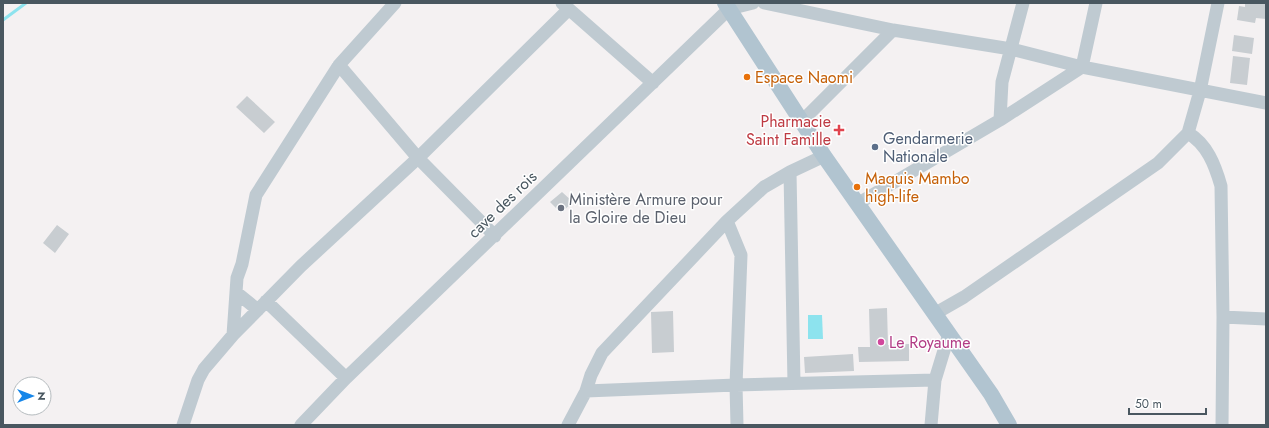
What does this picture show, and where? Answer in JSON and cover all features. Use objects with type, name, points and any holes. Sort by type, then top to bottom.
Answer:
[{"type":"main road","points":[[727,6],[801,122],[857,204],[936,313],[991,394],[1009,425]]},
{"type":"street","points":[[233,335],[237,278],[242,264],[256,195],[339,65],[395,3]]},
{"type":"street","points":[[727,6],[753,3]]},
{"type":"street","points":[[764,3],[893,30],[1011,49],[1200,91],[1266,103]]},
{"type":"street","points":[[1000,120],[1002,82],[1023,3]]},
{"type":"street","points":[[857,204],[1000,120],[1082,66],[1096,3]]},
{"type":"street","points":[[936,313],[964,297],[1158,163],[1188,133],[1200,91],[1218,3]]},
{"type":"street","points":[[183,425],[198,380],[204,369],[233,335],[301,266],[418,158],[565,6],[653,84]]},
{"type":"street","name":"cave des rois","points":[[301,425],[346,378],[653,84],[727,6]]},
{"type":"street","points":[[801,122],[893,30]]},
{"type":"street","points":[[339,65],[418,158],[494,236]]},
{"type":"street","points":[[1188,133],[1198,139],[1208,152],[1216,169],[1220,186],[1223,317],[1222,425]]},
{"type":"street","points":[[568,425],[586,391],[591,375],[602,353],[727,221],[764,187],[790,172],[824,156]]},
{"type":"street","points":[[790,172],[794,383]]},
{"type":"street","points":[[727,221],[741,255],[736,385],[737,425]]},
{"type":"street","points":[[237,293],[262,305],[346,378]]},
{"type":"street","points":[[1223,317],[1266,319]]},
{"type":"street","points":[[931,425],[934,380],[949,334]]},
{"type":"street","points":[[586,391],[794,383],[934,380]]},
{"type":"water","points":[[808,315],[822,315],[823,339],[808,339]]},
{"type":"building","points":[[1245,3],[1266,4],[1266,19],[1256,18],[1255,23],[1237,20],[1239,6],[1245,7]]},
{"type":"building","points":[[1234,35],[1254,38],[1252,54],[1232,51]]},
{"type":"building","points":[[1233,56],[1250,58],[1247,85],[1230,83]]},
{"type":"building","points":[[247,96],[275,122],[264,133],[236,107]]},
{"type":"building","name":"Ministère Armure pour la Gloire de Dieu","points":[[562,192],[573,202],[561,213],[550,202]]},
{"type":"building","points":[[57,225],[69,234],[55,253],[43,243]]},
{"type":"building","points":[[887,308],[888,345],[909,344],[909,361],[859,362],[858,347],[870,347],[869,309]]},
{"type":"building","points":[[673,311],[674,352],[652,353],[651,312]]},
{"type":"building","points":[[853,354],[854,371],[805,373],[804,357]]},
{"type":"waterway","points":[[3,20],[26,3]]},
{"type":"place","name":"Espace Naomi","points":[[747,77]]},
{"type":"place","name":"Pharmacie Saint Famille","points":[[839,130]]},
{"type":"place","name":"Gendarmerie Nationale","points":[[875,147]]},
{"type":"place","name":"Maquis Mambo high-life","points":[[857,187]]},
{"type":"place","name":"Ministère Armure pour la Gloire de Dieu","points":[[561,208]]},
{"type":"place","name":"Le Royaume","points":[[881,342]]}]
